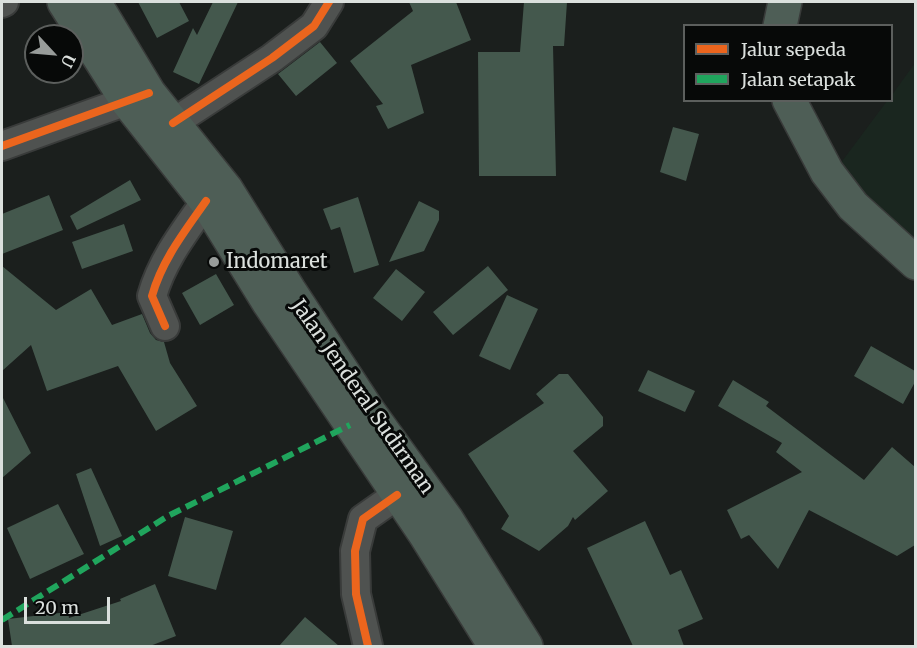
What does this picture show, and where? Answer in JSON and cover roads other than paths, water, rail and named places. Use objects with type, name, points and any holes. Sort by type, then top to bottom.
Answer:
[{"type":"highway","name":"Jalan Jenderal Sudirman","points":[[64,2],[138,97],[269,303],[409,488],[497,595],[526,646]]},
{"type":"highway","name":"Jalan Jenderal Sudirman","points":[[94,2],[138,97],[173,123],[226,189],[320,337],[409,488],[432,544],[495,646]]},
{"type":"highway","points":[[780,24],[785,2]]},
{"type":"highway","points":[[790,102],[827,172],[853,206],[915,262]]},
{"type":"street","points":[[173,123],[272,58],[314,26],[329,2]]},
{"type":"street","points":[[2,146],[138,97]]},
{"type":"street","points":[[165,326],[152,296],[157,278],[165,261],[206,201]]},
{"type":"street","points":[[368,646],[356,594],[355,551],[363,519],[409,488]]},
{"type":"place","name":"Indomaret","points":[[214,262]]}]
